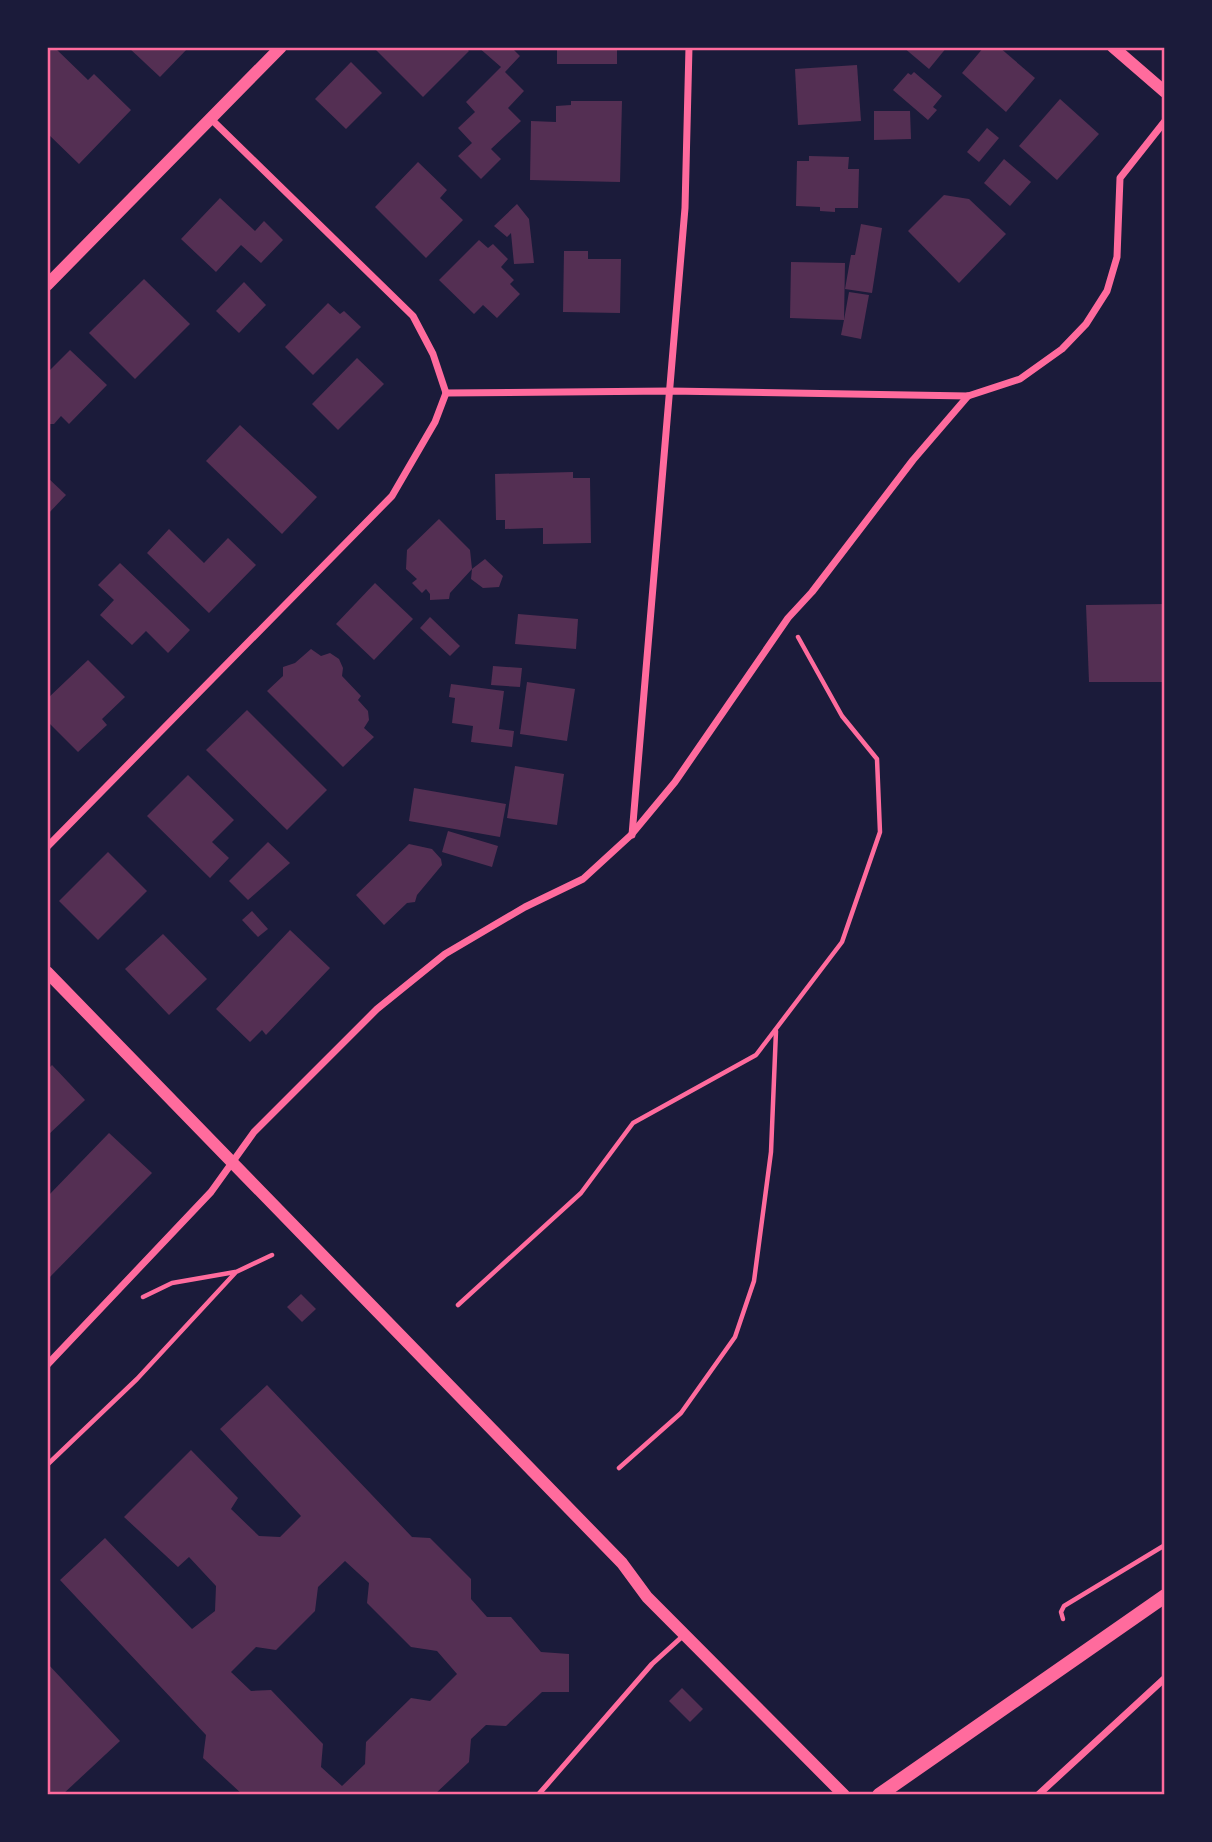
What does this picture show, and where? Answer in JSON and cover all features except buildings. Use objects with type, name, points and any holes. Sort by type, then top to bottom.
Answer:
[{"type":"main road","points":[[879,1795],[1165,1596]]},
{"type":"street","points":[[47,285],[281,47]]},
{"type":"street","points":[[631,835],[685,208],[690,47]]},
{"type":"street","points":[[1113,47],[1165,92]]},
{"type":"street","points":[[47,847],[391,496],[430,432],[446,393],[433,354],[413,316],[211,119]]},
{"type":"street","points":[[446,393],[670,391],[968,396],[1020,379],[1062,349],[1086,324],[1107,291],[1117,257],[1120,178],[1165,121]]},
{"type":"street","points":[[47,1365],[211,1192],[254,1132],[386,1001],[445,954],[525,907],[583,878],[631,835],[675,782],[788,618],[812,592],[913,460],[968,396]]},
{"type":"street","points":[[47,972],[622,1563],[647,1597],[844,1795]]},
{"type":"street","points":[[1038,1795],[1165,1678]]},
{"type":"lane","points":[[538,1795],[652,1664],[684,1635]]},
{"type":"path","points":[[458,1306],[581,1194],[633,1123],[756,1055],[842,942],[880,832],[877,759],[842,716],[788,618]]},
{"type":"path","points":[[618,1468],[681,1413],[735,1337],[754,1281],[771,1152],[776,1030]]},
{"type":"path","points":[[121,1288],[140,1298],[172,1283],[236,1272],[272,1255]]},
{"type":"path","points":[[47,1465],[136,1379],[236,1272]]},
{"type":"path","points":[[1062,1619],[1064,1606],[1165,1545]]}]
